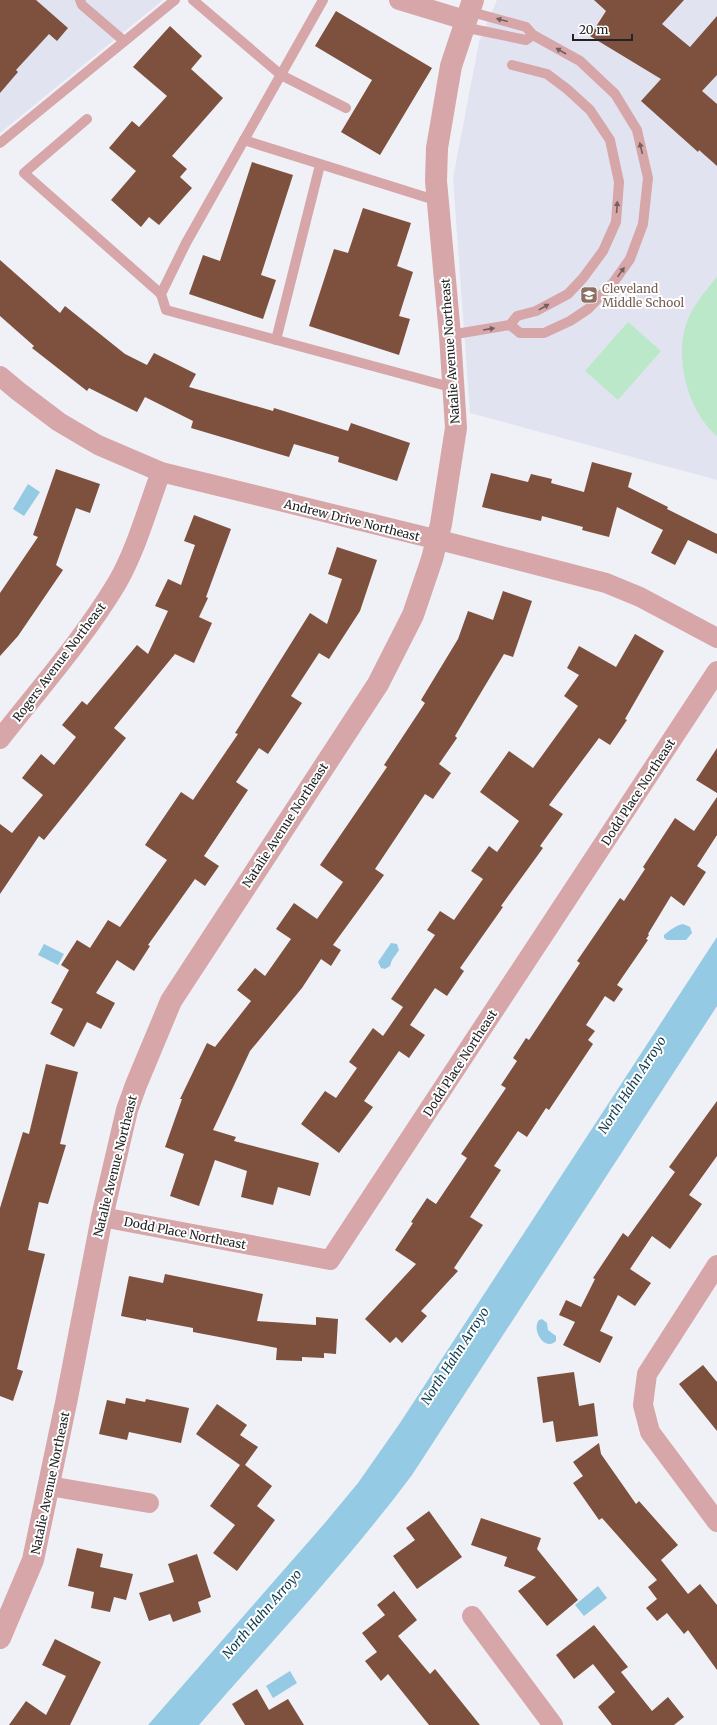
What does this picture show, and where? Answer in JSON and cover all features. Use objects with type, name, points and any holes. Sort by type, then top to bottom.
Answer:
[{"type":"street","points":[[399,0],[467,15]]},
{"type":"street","name":"Natalie Avenue Northeast","points":[[0,1638],[33,1560],[102,1217],[127,1110],[136,1085],[171,1001],[378,684],[413,615],[437,540],[441,524],[456,428],[450,335],[436,181],[438,148],[451,66],[467,15]]},
{"type":"street","name":"Andrew Drive Northeast","points":[[0,376],[59,422],[98,445],[161,472],[606,583],[640,597],[717,638]]},
{"type":"street","name":"Rogers Avenue Northeast","points":[[0,739],[94,618],[117,582],[132,552],[161,472]]},
{"type":"street","name":"Dodd Place Northeast","points":[[102,1217],[330,1260],[717,671]]},
{"type":"street","points":[[717,1265],[647,1374],[643,1405],[650,1432],[717,1522]]},
{"type":"street","points":[[49,1486],[149,1504]]},
{"type":"street","points":[[472,1616],[553,1725]]},
{"type":"lane","points":[[80,0],[82,5],[124,41]]},
{"type":"lane","points":[[0,143],[175,0]]},
{"type":"lane","points":[[193,0],[281,75],[346,108]]},
{"type":"lane","points":[[161,294],[186,243],[323,0]]},
{"type":"lane","points":[[467,15],[526,40],[532,35]]},
{"type":"lane","points":[[467,15],[526,27],[532,35],[580,61],[615,94],[637,130],[648,178],[643,224],[630,259],[613,283],[588,309],[570,321],[544,333],[520,333],[510,325]]},
{"type":"lane","points":[[450,335],[510,325],[517,316],[536,311],[568,294],[583,278],[603,251],[616,222],[619,182],[610,140],[590,110],[567,89],[547,74],[512,65]]},
{"type":"lane","points":[[88,119],[24,172],[161,294],[166,310],[454,388]]},
{"type":"lane","points":[[244,140],[438,201]]},
{"type":"lane","points":[[276,340],[320,165]]},
{"type":"shaded area","points":[[0,0],[163,0],[0,133]]},
{"type":"shaded area","name":"Cleveland Middle School","points":[[497,0],[717,0],[717,480],[470,413],[453,178],[479,42]]},
{"type":"green space","points":[[717,277],[717,436],[706,425],[690,397],[682,364],[682,347],[684,331],[689,317],[705,291]]},
{"type":"green space","points":[[628,322],[661,351],[618,400],[585,371]]},
{"type":"water","points":[[28,484],[40,492],[24,516],[13,509]]},
{"type":"water","points":[[683,924],[690,927],[692,933],[686,940],[667,940],[664,938],[664,935]]},
{"type":"water","name":"North Hahn Arroyo","points":[[717,937],[717,1006],[412,1475],[335,1571],[199,1725],[148,1725],[358,1483],[400,1423]]},
{"type":"water","points":[[391,943],[397,944],[399,950],[390,966],[385,969],[381,968],[378,962]]},
{"type":"water","points":[[44,944],[64,954],[58,965],[38,955]]},
{"type":"water","points":[[542,1319],[547,1323],[548,1330],[556,1336],[556,1341],[552,1344],[544,1342],[538,1334],[537,1324],[539,1320]]},
{"type":"water","points":[[598,1586],[607,1598],[584,1616],[575,1605]]},
{"type":"water","points":[[290,1671],[297,1683],[273,1698],[266,1686]]},
{"type":"building","points":[[0,0],[36,0],[68,28],[57,41],[49,34],[16,70],[18,72],[0,93]]},
{"type":"building","points":[[594,0],[684,0],[662,24],[690,47],[717,16],[717,75],[702,91],[717,104],[717,166],[699,150],[698,152],[641,101],[661,79],[590,36],[606,11]]},
{"type":"building","points":[[336,11],[432,68],[380,155],[341,132],[372,80],[315,46]]},
{"type":"building","points":[[170,26],[202,56],[191,69],[223,98],[172,156],[187,169],[180,177],[192,188],[159,225],[149,217],[141,227],[111,200],[136,171],[109,148],[132,121],[139,127],[167,96],[133,67]]},
{"type":"building","points":[[252,162],[293,175],[261,275],[276,280],[263,319],[189,294],[203,255],[220,261]]},
{"type":"building","points":[[363,208],[411,223],[397,266],[413,272],[399,316],[410,319],[399,355],[309,326],[334,249],[348,253]]},
{"type":"building","points":[[0,260],[60,313],[65,306],[125,354],[147,365],[154,353],[196,374],[189,387],[273,411],[274,408],[348,431],[351,423],[410,443],[397,481],[338,462],[339,457],[294,444],[289,457],[191,428],[193,421],[145,397],[137,412],[89,388],[87,391],[32,348],[34,346],[0,316]]},
{"type":"building","points":[[592,462],[632,473],[628,487],[668,507],[667,509],[717,534],[717,554],[688,540],[675,565],[651,553],[663,530],[617,507],[609,537],[582,530],[583,527],[542,516],[541,521],[482,507],[491,473],[528,482],[531,474],[552,479],[551,483],[584,492]]},
{"type":"building","points":[[56,469],[100,484],[90,513],[76,508],[56,565],[63,570],[18,636],[0,656],[0,593],[38,537],[33,535]]},
{"type":"building","points":[[194,515],[231,529],[206,597],[208,598],[199,617],[212,623],[194,663],[175,654],[114,728],[126,738],[44,840],[39,836],[0,894],[0,824],[12,833],[43,795],[22,778],[41,754],[54,765],[76,737],[62,725],[82,701],[87,705],[137,645],[148,654],[168,611],[155,606],[168,579],[181,585],[195,545],[184,541]]},
{"type":"building","points":[[337,547],[377,560],[360,611],[329,659],[319,653],[291,696],[302,703],[268,754],[259,748],[236,782],[248,790],[204,856],[219,866],[205,886],[195,879],[148,945],[150,946],[134,971],[117,960],[96,993],[115,1003],[101,1029],[87,1022],[74,1047],[50,1034],[63,1009],[51,1003],[69,970],[61,965],[77,940],[90,948],[108,920],[120,927],[167,860],[145,845],[181,792],[193,800],[238,734],[235,733],[310,613],[327,624],[342,579],[328,574]]},
{"type":"building","points":[[503,591],[532,601],[513,657],[504,654],[455,736],[457,738],[439,764],[451,773],[433,799],[425,794],[375,869],[384,875],[333,945],[341,950],[331,966],[321,959],[302,988],[250,1051],[213,1130],[236,1137],[234,1141],[319,1163],[310,1196],[278,1187],[273,1205],[241,1197],[247,1171],[215,1160],[199,1206],[170,1196],[184,1154],[165,1147],[182,1099],[180,1099],[207,1043],[215,1047],[251,1001],[237,990],[255,968],[265,976],[291,939],[276,929],[294,903],[317,919],[343,882],[320,865],[387,767],[384,765],[425,703],[421,700],[458,639],[468,611],[493,620]]},
{"type":"building","points":[[635,634],[664,651],[625,719],[627,720],[610,745],[599,738],[549,805],[563,814],[540,846],[543,848],[501,906],[503,907],[460,968],[464,971],[447,996],[435,988],[410,1025],[425,1035],[409,1058],[399,1051],[364,1101],[373,1107],[339,1153],[301,1124],[325,1091],[336,1098],[357,1068],[349,1062],[373,1028],[383,1036],[403,1007],[391,999],[435,935],[427,930],[440,911],[454,920],[483,879],[471,871],[489,846],[497,852],[519,821],[480,792],[509,751],[533,768],[578,706],[564,696],[579,675],[567,668],[579,646],[616,667]]},
{"type":"building","points":[[717,748],[717,793],[696,780]]},
{"type":"building","points":[[717,797],[717,835],[697,866],[706,872],[684,906],[671,896],[648,934],[649,935],[646,939],[648,940],[617,985],[623,989],[614,1002],[605,996],[586,1025],[595,1031],[588,1040],[593,1044],[549,1110],[546,1108],[527,1137],[518,1131],[494,1166],[501,1170],[470,1217],[483,1225],[454,1268],[458,1271],[421,1311],[427,1316],[402,1343],[396,1337],[390,1343],[365,1319],[416,1264],[395,1250],[413,1223],[411,1222],[427,1198],[436,1204],[467,1158],[461,1154],[506,1088],[501,1085],[517,1061],[513,1058],[526,1038],[529,1040],[580,963],[577,961],[620,898],[624,901],[645,869],[643,867],[675,818],[694,831]]},
{"type":"building","points":[[46,1064],[78,1072],[60,1144],[66,1145],[48,1204],[39,1202],[28,1250],[45,1254],[17,1369],[23,1371],[13,1401],[0,1396],[0,1208],[23,1132],[29,1134]]},
{"type":"building","points":[[717,1101],[717,1156],[689,1195],[702,1204],[670,1249],[652,1236],[630,1269],[651,1283],[635,1306],[618,1295],[600,1331],[613,1337],[600,1363],[563,1345],[575,1322],[559,1315],[566,1300],[581,1307],[595,1279],[593,1278],[623,1233],[628,1237],[675,1172],[669,1167]]},
{"type":"building","points":[[165,1274],[263,1294],[257,1321],[316,1325],[316,1317],[338,1319],[336,1354],[324,1353],[324,1358],[302,1357],[302,1361],[276,1360],[277,1348],[193,1332],[193,1328],[121,1316],[129,1276],[163,1283]]},
{"type":"building","points":[[703,1365],[717,1382],[717,1431],[679,1384]]},
{"type":"building","points":[[574,1372],[579,1406],[594,1403],[598,1436],[556,1442],[553,1421],[543,1423],[537,1377]]},
{"type":"building","points":[[126,1398],[145,1402],[146,1399],[189,1408],[181,1443],[129,1432],[127,1440],[99,1434],[107,1400],[125,1404]]},
{"type":"building","points":[[217,1404],[247,1425],[240,1435],[258,1447],[245,1465],[272,1486],[257,1506],[275,1520],[237,1571],[213,1553],[235,1525],[210,1506],[240,1465],[196,1434]]},
{"type":"building","points":[[599,1443],[601,1454],[636,1504],[639,1501],[678,1545],[661,1560],[688,1594],[700,1584],[717,1605],[717,1670],[688,1630],[684,1634],[667,1613],[657,1621],[646,1608],[657,1599],[648,1587],[657,1580],[602,1518],[599,1520],[573,1483],[583,1476],[573,1462]]},
{"type":"building","points":[[429,1511],[462,1557],[417,1589],[393,1556],[415,1540],[406,1528]]},
{"type":"building","points":[[481,1518],[541,1538],[537,1549],[578,1600],[547,1626],[518,1591],[536,1577],[504,1566],[507,1557],[471,1545]]},
{"type":"building","points":[[77,1548],[103,1554],[100,1567],[133,1574],[126,1600],[114,1597],[110,1612],[91,1608],[94,1592],[68,1586]]},
{"type":"building","points":[[197,1554],[211,1597],[198,1602],[201,1612],[173,1622],[170,1614],[149,1621],[139,1593],[174,1582],[168,1564]]},
{"type":"building","points":[[394,1591],[417,1620],[398,1636],[430,1674],[435,1669],[480,1725],[429,1725],[388,1674],[381,1681],[365,1661],[377,1652],[362,1633],[385,1615],[377,1605]]},
{"type":"building","points":[[594,1625],[628,1667],[621,1672],[652,1711],[668,1697],[684,1717],[674,1725],[612,1725],[598,1707],[615,1692],[593,1664],[574,1679],[556,1655]]},
{"type":"building","points":[[55,1639],[101,1662],[70,1725],[9,1725],[26,1701],[46,1715],[66,1676],[42,1665]]},
{"type":"building","points":[[257,1689],[269,1710],[288,1699],[304,1725],[245,1725],[232,1704]]},
{"type":"place","name":"Cleveland Middle School","points":[[589,295]]}]
